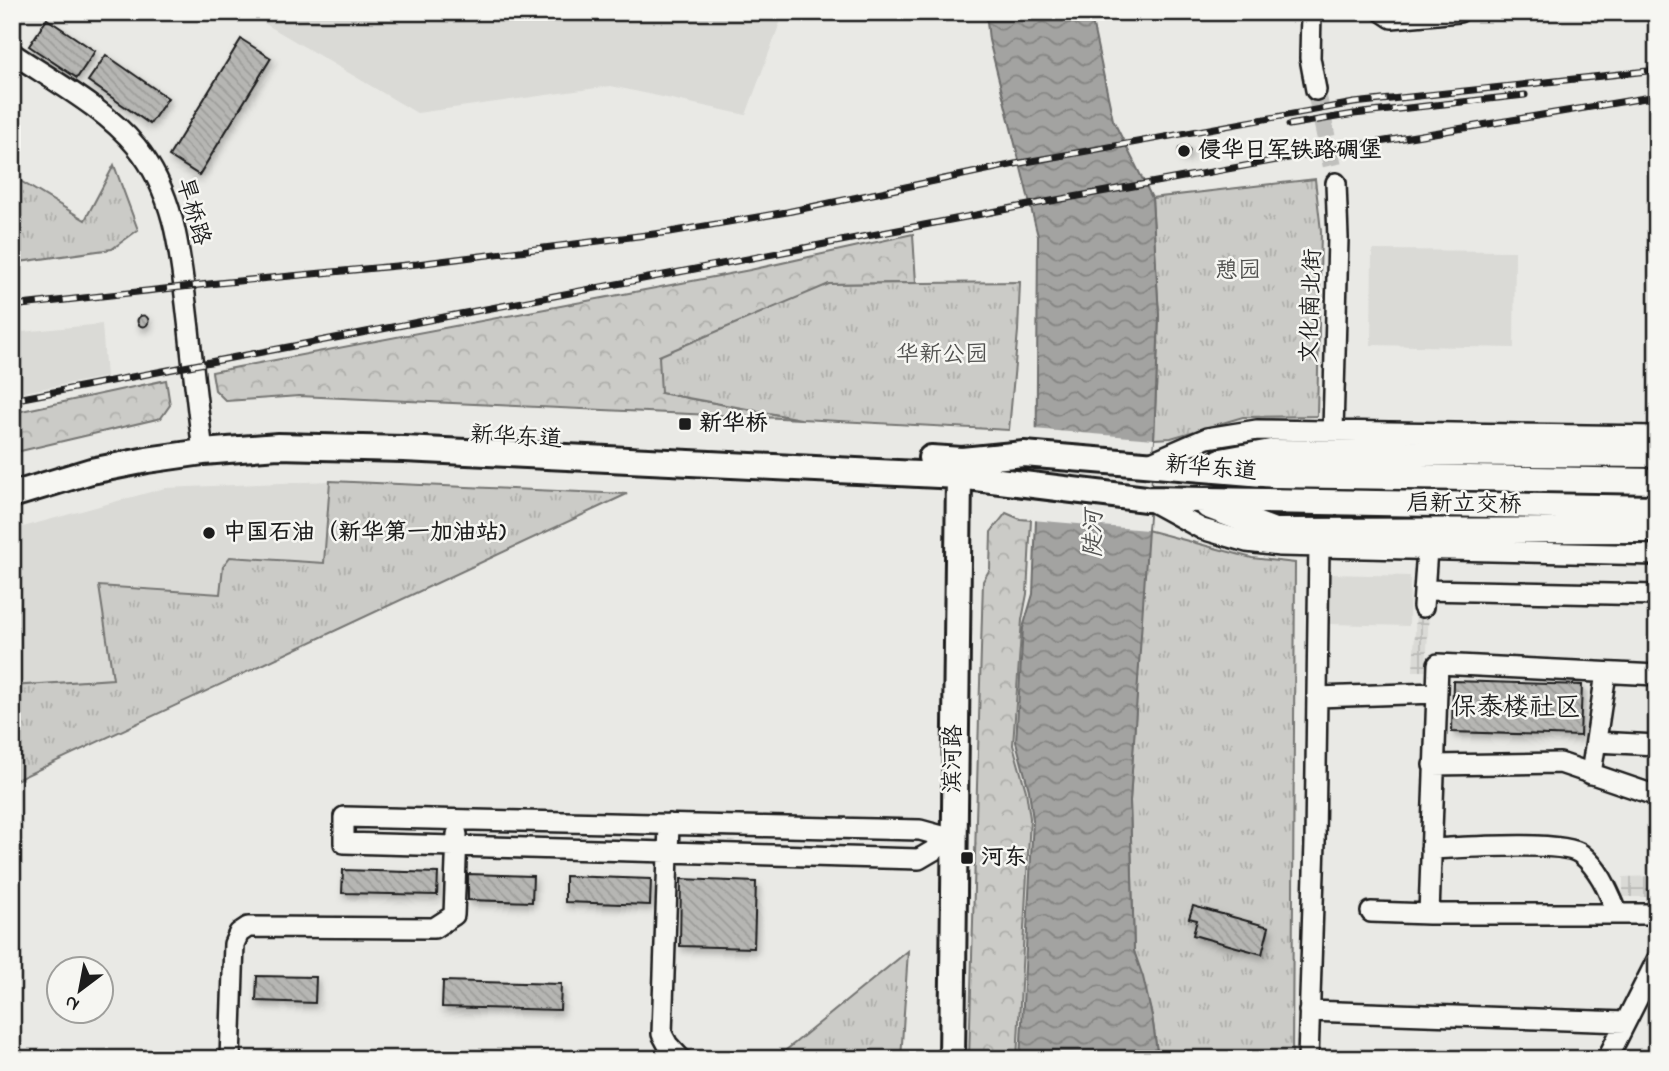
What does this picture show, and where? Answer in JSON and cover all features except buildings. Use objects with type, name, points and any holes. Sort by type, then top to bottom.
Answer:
[{"type":"main road","name":"新华东道","points":[[12,495],[90,471],[202,444]]},
{"type":"main road","name":"新华东道","points":[[12,480],[89,456],[202,444],[960,468],[1023,485],[1146,499],[1271,502]]},
{"type":"main road","points":[[1189,467],[1270,452],[1657,454]]},
{"type":"main road","name":"新华东道","points":[[960,468],[1024,454],[1275,475]]},
{"type":"main road","name":"滨河路","points":[[952,1059],[960,468]]},
{"type":"main road","name":"启新立交桥","points":[[1275,475],[1657,481]]},
{"type":"main road","name":"启新立交桥","points":[[1191,500],[1274,531],[1657,530]]},
{"type":"main road","name":"启新立交桥","points":[[1271,502],[1657,508]]},
{"type":"street","points":[[1311,12],[1310,58],[1316,90]]},
{"type":"street","points":[[1383,12],[1392,18],[1459,12]]},
{"type":"street","name":"旱桥路","points":[[12,52],[102,114],[136,145],[157,178],[168,204],[178,241],[202,444]]},
{"type":"street","name":"文化南北街","points":[[1333,430],[1338,238],[1336,183]]},
{"type":"street","points":[[1148,464],[1207,438],[1257,430],[1657,436]]},
{"type":"street","points":[[1146,499],[1202,529],[1247,542],[1280,547],[1657,555]]},
{"type":"street","points":[[1308,1059],[1319,546]]},
{"type":"street","points":[[1427,549],[1423,598],[1657,595]]},
{"type":"street","points":[[1429,914],[1438,664],[1657,676]]},
{"type":"street","points":[[1591,774],[1606,673]]},
{"type":"street","points":[[1317,697],[1436,693]]},
{"type":"street","points":[[1595,742],[1657,745]]},
{"type":"street","points":[[1433,765],[1560,763],[1657,796]]},
{"type":"street","points":[[344,817],[919,830],[953,839],[919,859],[344,843],[344,817]]},
{"type":"street","points":[[230,1059],[234,944],[239,933],[248,927],[434,928],[454,915],[457,819]]},
{"type":"street","points":[[669,824],[662,1034],[681,1059]]},
{"type":"street","points":[[1431,849],[1542,846],[1580,853],[1603,880],[1618,914]]},
{"type":"street","points":[[1371,912],[1657,914]]},
{"type":"street","points":[[1607,1059],[1657,960]]},
{"type":"street","points":[[1309,1011],[1625,1021]]},
{"type":"shaded area","points":[[245,12],[784,12],[746,115],[611,86],[417,113]]},
{"type":"shaded area","points":[[1372,250],[1515,251],[1514,348],[1371,345]]},
{"type":"shaded area","points":[[102,324],[106,377],[12,394],[12,333]]},
{"type":"shaded area","points":[[330,481],[324,564],[230,557],[223,566],[220,594],[100,586],[113,680],[12,686],[12,530],[165,488]]},
{"type":"shaded area","points":[[1330,574],[1410,576],[1409,626],[1329,624]]},
{"type":"shaded area","points":[[1416,610],[1429,610],[1426,671],[1413,671]]},
{"type":"shaded area","points":[[1657,876],[1657,897],[1623,897],[1623,877]]},
{"type":"green space","points":[[114,165],[138,230],[112,249],[12,263],[12,176],[85,220]]},
{"type":"green space","name":"憩园","points":[[1315,179],[1321,231],[1317,416],[1243,417],[1171,438],[1154,439],[1159,316],[1152,198]]},
{"type":"green space","points":[[913,234],[916,283],[829,284],[661,393],[801,419],[299,396],[226,401],[215,390],[212,372],[750,270]]},
{"type":"green space","name":"华新公园","points":[[1020,282],[1009,430],[801,419],[661,393],[659,356],[829,284]]},
{"type":"green space","points":[[166,380],[170,405],[161,418],[12,453],[12,413]]},
{"type":"green space","points":[[330,481],[627,494],[12,782],[12,686],[113,679],[99,586],[220,594],[223,566],[230,557],[324,563]]},
{"type":"green space","points":[[1006,513],[1031,520],[1013,745],[1026,791],[1030,818],[1017,1059],[969,1059],[983,581],[990,569],[991,532]]},
{"type":"green space","points":[[1147,530],[1252,558],[1295,563],[1292,1059],[1158,1059],[1152,1016],[1134,951],[1130,801]]},
{"type":"green space","points":[[908,951],[901,1059],[775,1059]]},
{"type":"water","name":"陡河","points":[[986,12],[1090,12],[1113,120],[1152,198],[1159,316],[1154,439],[1130,801],[1134,951],[1152,1016],[1158,1059],[1020,1059],[1033,820],[1029,790],[1016,742],[1023,628],[1033,594],[1038,236],[989,40]]},
{"type":"pier","points":[[1033,429],[1154,439],[1147,530],[1032,520]]},
{"type":"tunnel","points":[[1316,90],[1336,183]]},
{"type":"railway","points":[[12,306],[417,264],[670,232],[787,212],[1015,164],[1354,103],[1657,70]]},
{"type":"railway","points":[[1289,125],[1354,114],[1525,95]]},
{"type":"railway","points":[[12,400],[1018,207],[1349,147],[1657,96]]},
{"type":"place","name":"侵华日军铁路碉堡","points":[[1184,151]]},
{"type":"place","name":"新华桥","points":[[685,424]]},
{"type":"place","name":"中国石油（新华第一加油站)","points":[[209,533]]},
{"type":"place","name":"河东","points":[[967,858]]},
{"type":"district","name":"保泰楼社区","points":[[1516,709]]}]
